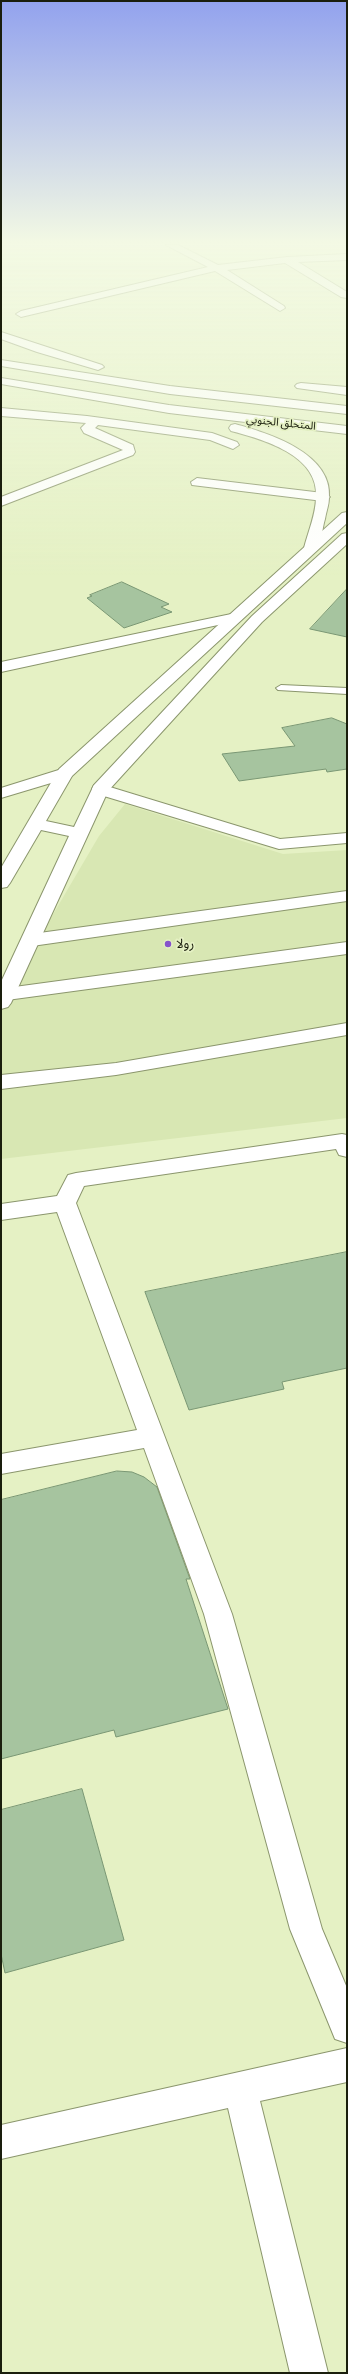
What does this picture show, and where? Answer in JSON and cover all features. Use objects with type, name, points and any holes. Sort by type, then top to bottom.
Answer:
[{"type":"main road","points":[[61,356],[170,390]]},
{"type":"main road","name":"المتحلق الجنوبي","points":[[1,363],[170,390],[347,410]]},
{"type":"main road","name":"المتحلق الجنوبي","points":[[1,381],[169,409],[347,430]]},
{"type":"main road","points":[[302,386],[347,390]]},
{"type":"main road","points":[[1,388],[44,389]]},
{"type":"main road","points":[[169,409],[251,432],[292,450],[316,472],[322,484],[323,497],[311,548]]},
{"type":"main road","points":[[1,412],[33,414],[212,437],[233,445]]},
{"type":"main road","points":[[1,425],[33,414]]},
{"type":"main road","points":[[1,502],[129,452],[129,448],[87,428],[93,424],[108,423]]},
{"type":"main road","points":[[197,482],[323,497]]},
{"type":"main road","points":[[1,883],[37,824],[65,773],[347,516]]},
{"type":"main road","points":[[4,998],[32,940],[100,789],[257,619],[347,537]]},
{"type":"main road","points":[[1,667],[236,617]]},
{"type":"main road","points":[[1,793],[65,773]]},
{"type":"main road","points":[[100,789],[279,844],[347,838]]},
{"type":"main road","points":[[37,824],[79,833]]},
{"type":"main road","points":[[32,940],[347,896]]},
{"type":"main road","points":[[4,998],[347,948]]},
{"type":"main road","points":[[1,1082],[116,1069],[347,1029]]},
{"type":"main road","points":[[347,1150],[342,1140],[76,1180],[65,1203],[218,1614],[306,1929],[347,2027]]},
{"type":"main road","points":[[1,1212],[65,1203]]},
{"type":"main road","points":[[1,1464],[152,1436]]},
{"type":"main road","points":[[1,2142],[347,2065]]},
{"type":"main road","points":[[240,2088],[309,2373]]},
{"type":"lane","points":[[281,688],[347,691]]},
{"type":"shaded area","points":[[125,804],[283,854],[347,850],[347,1118],[1,1159],[1,1003],[99,836]]},
{"type":"building","points":[[122,582],[169,604],[161,607],[172,612],[124,628],[87,598],[92,596],[90,595]]},
{"type":"building","points":[[347,589],[347,637],[310,629]]},
{"type":"building","points":[[332,718],[347,724],[347,769],[327,772],[326,769],[239,781],[222,754],[295,746],[282,728]]},
{"type":"building","points":[[347,1252],[347,1368],[282,1382],[284,1389],[189,1410],[145,1292]]},
{"type":"building","points":[[117,1471],[132,1472],[144,1477],[157,1487],[190,1579],[186,1579],[228,1709],[116,1737],[114,1730],[1,1759],[1,1500]]},
{"type":"building","points":[[82,1789],[124,1940],[5,1973],[1,1954],[1,1810]]},
{"type":"place","name":"رولا","points":[[168,944]]}]
